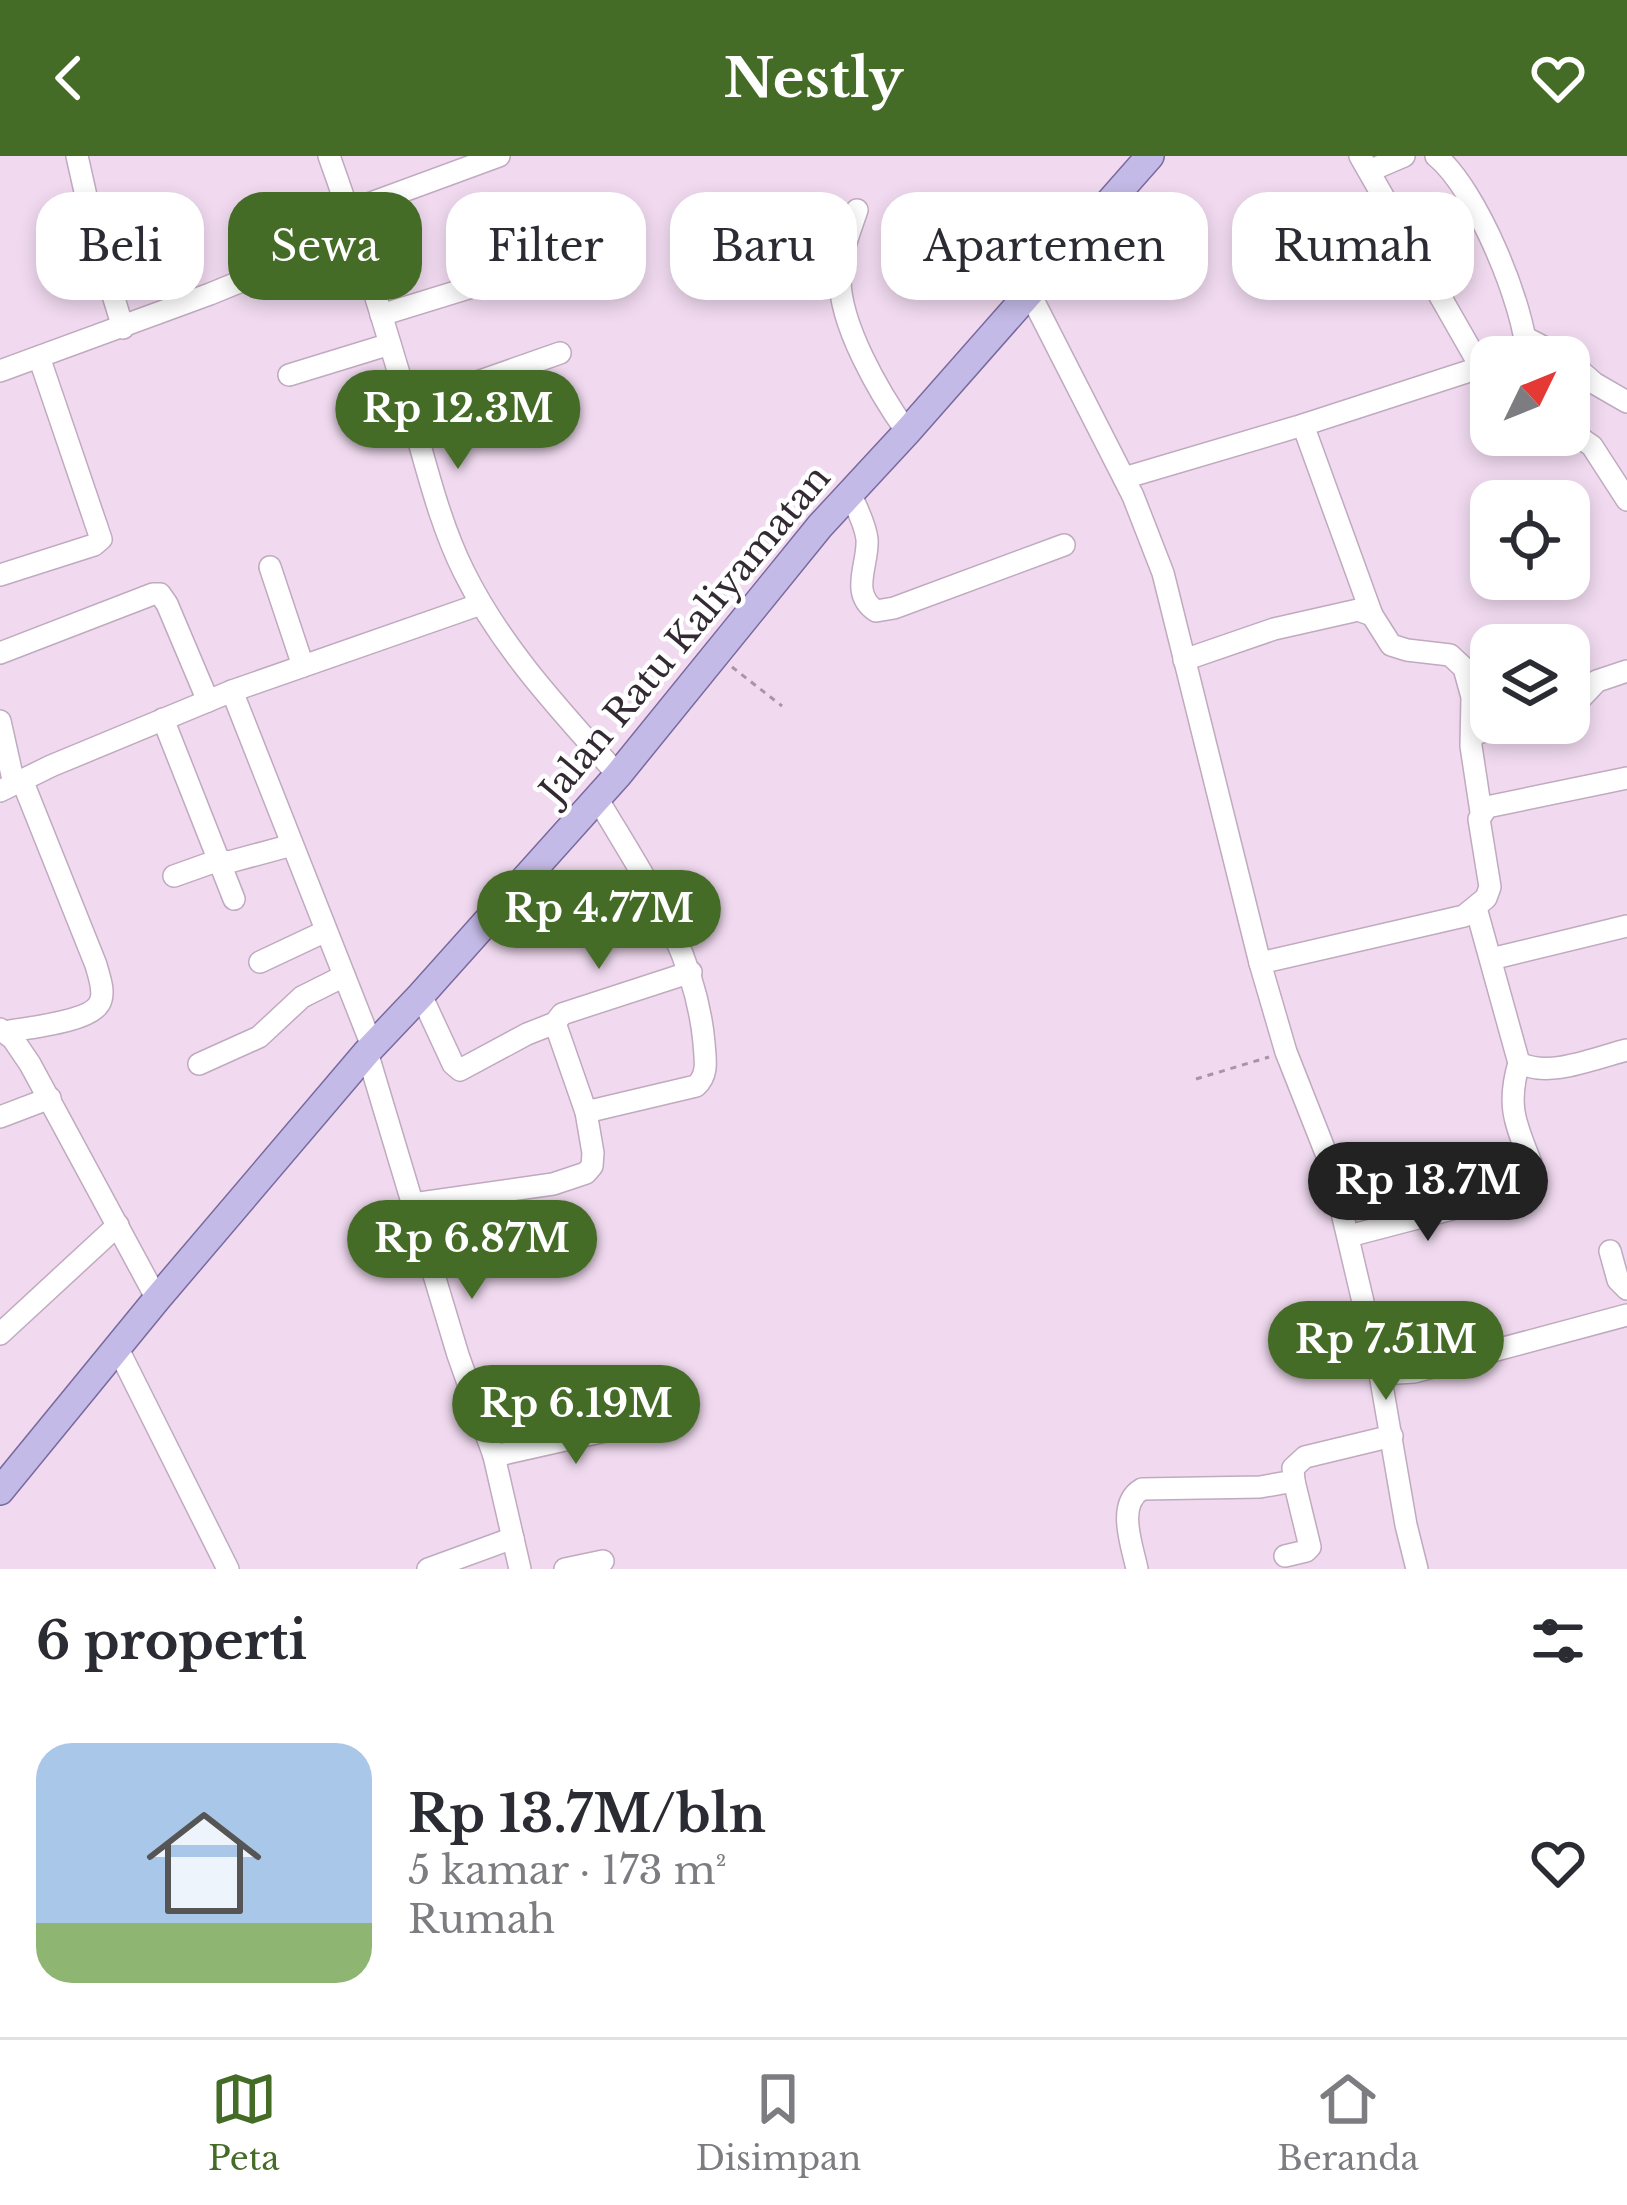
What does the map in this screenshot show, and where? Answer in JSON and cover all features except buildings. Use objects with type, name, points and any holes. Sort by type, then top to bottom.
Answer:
[{"type":"main road","name":"Jalan Ratu Kaliyamatan","points":[[1118,192],[1150,156]]},
{"type":"main road","name":"Jalan Ratu Kaliyamatan","points":[[0,1491],[369,1049],[618,775],[787,566],[1022,300]]},
{"type":"street","points":[[77,156],[123,328]]},
{"type":"street","points":[[329,156],[342,192]]},
{"type":"street","points":[[413,192],[500,156]]},
{"type":"street","points":[[1404,156],[1365,164],[1470,340]]},
{"type":"street","points":[[1436,156],[1475,204],[1524,336]]},
{"type":"street","points":[[0,371],[228,286]]},
{"type":"street","points":[[381,315],[446,295]]},
{"type":"street","points":[[376,300],[453,548],[481,604],[529,671],[618,775]]},
{"type":"street","points":[[844,300],[859,349],[883,398],[907,432]]},
{"type":"street","points":[[1033,300],[1124,478],[1162,572],[1260,963],[1286,1052],[1330,1166],[1349,1236],[1418,1569]]},
{"type":"street","points":[[289,376],[390,344]]},
{"type":"street","points":[[409,406],[560,353]]},
{"type":"street","points":[[0,575],[101,539],[39,357]]},
{"type":"street","points":[[1124,478],[1470,370]]},
{"type":"street","points":[[1590,380],[1627,403]]},
{"type":"street","points":[[1303,425],[1372,615],[1391,645],[1450,655],[1464,668],[1470,690]]},
{"type":"street","points":[[1590,445],[1624,490]]},
{"type":"street","points":[[850,493],[866,536],[862,593],[876,611],[1064,545]]},
{"type":"street","points":[[270,567],[303,666]]},
{"type":"street","points":[[0,653],[160,594],[208,700]]},
{"type":"street","points":[[12,785],[208,700],[481,604]]},
{"type":"street","points":[[1184,660],[1301,622],[1358,610],[1372,615]]},
{"type":"street","points":[[1590,689],[1598,681],[1627,671]]},
{"type":"street","points":[[232,691],[369,1049],[458,1355],[494,1456],[520,1569]]},
{"type":"street","points":[[163,719],[234,899]]},
{"type":"street","points":[[0,721],[12,785],[96,965],[101,996],[86,1014],[2,1031]]},
{"type":"street","points":[[1260,963],[1449,921],[1486,898],[1490,886],[1480,841],[1481,812],[1471,744]]},
{"type":"street","points":[[1481,812],[1494,804],[1627,778]]},
{"type":"street","points":[[586,1112],[696,1086],[706,1072],[703,1027],[691,972],[667,918],[597,798]]},
{"type":"street","points":[[174,876],[219,860],[229,862],[292,845]]},
{"type":"street","points":[[1476,908],[1519,1063],[1511,1090],[1514,1115],[1534,1171]]},
{"type":"street","points":[[1491,959],[1627,926]]},
{"type":"street","points":[[260,962],[326,931]]},
{"type":"street","points":[[422,995],[460,1070],[555,1023],[562,1014],[691,972]]},
{"type":"street","points":[[200,1064],[259,1036],[302,997],[344,976]]},
{"type":"street","points":[[413,1204],[578,1178],[592,1166],[586,1112],[555,1023]]},
{"type":"street","points":[[2,1031],[19,1046],[50,1098],[157,1299]]},
{"type":"street","points":[[1519,1063],[1553,1068],[1627,1050]]},
{"type":"street","points":[[0,1118],[50,1098]]},
{"type":"street","points":[[1349,1236],[1494,1198]]},
{"type":"street","points":[[0,1334],[118,1225]]},
{"type":"street","points":[[1610,1251],[1618,1280],[1627,1289]]},
{"type":"street","points":[[1380,1374],[1414,1372],[1627,1315]]},
{"type":"street","points":[[118,1349],[228,1569]]},
{"type":"street","points":[[494,1456],[645,1422]]},
{"type":"street","points":[[1286,1556],[1310,1547],[1293,1468],[1305,1457],[1392,1436]]},
{"type":"street","points":[[1137,1569],[1127,1510],[1137,1491],[1259,1487],[1294,1481]]},
{"type":"street","points":[[428,1569],[512,1538]]},
{"type":"street","points":[[565,1569],[602,1561]]},
{"type":"path","points":[[716,655],[782,706]]},
{"type":"path","points":[[1196,1079],[1286,1052]]}]
